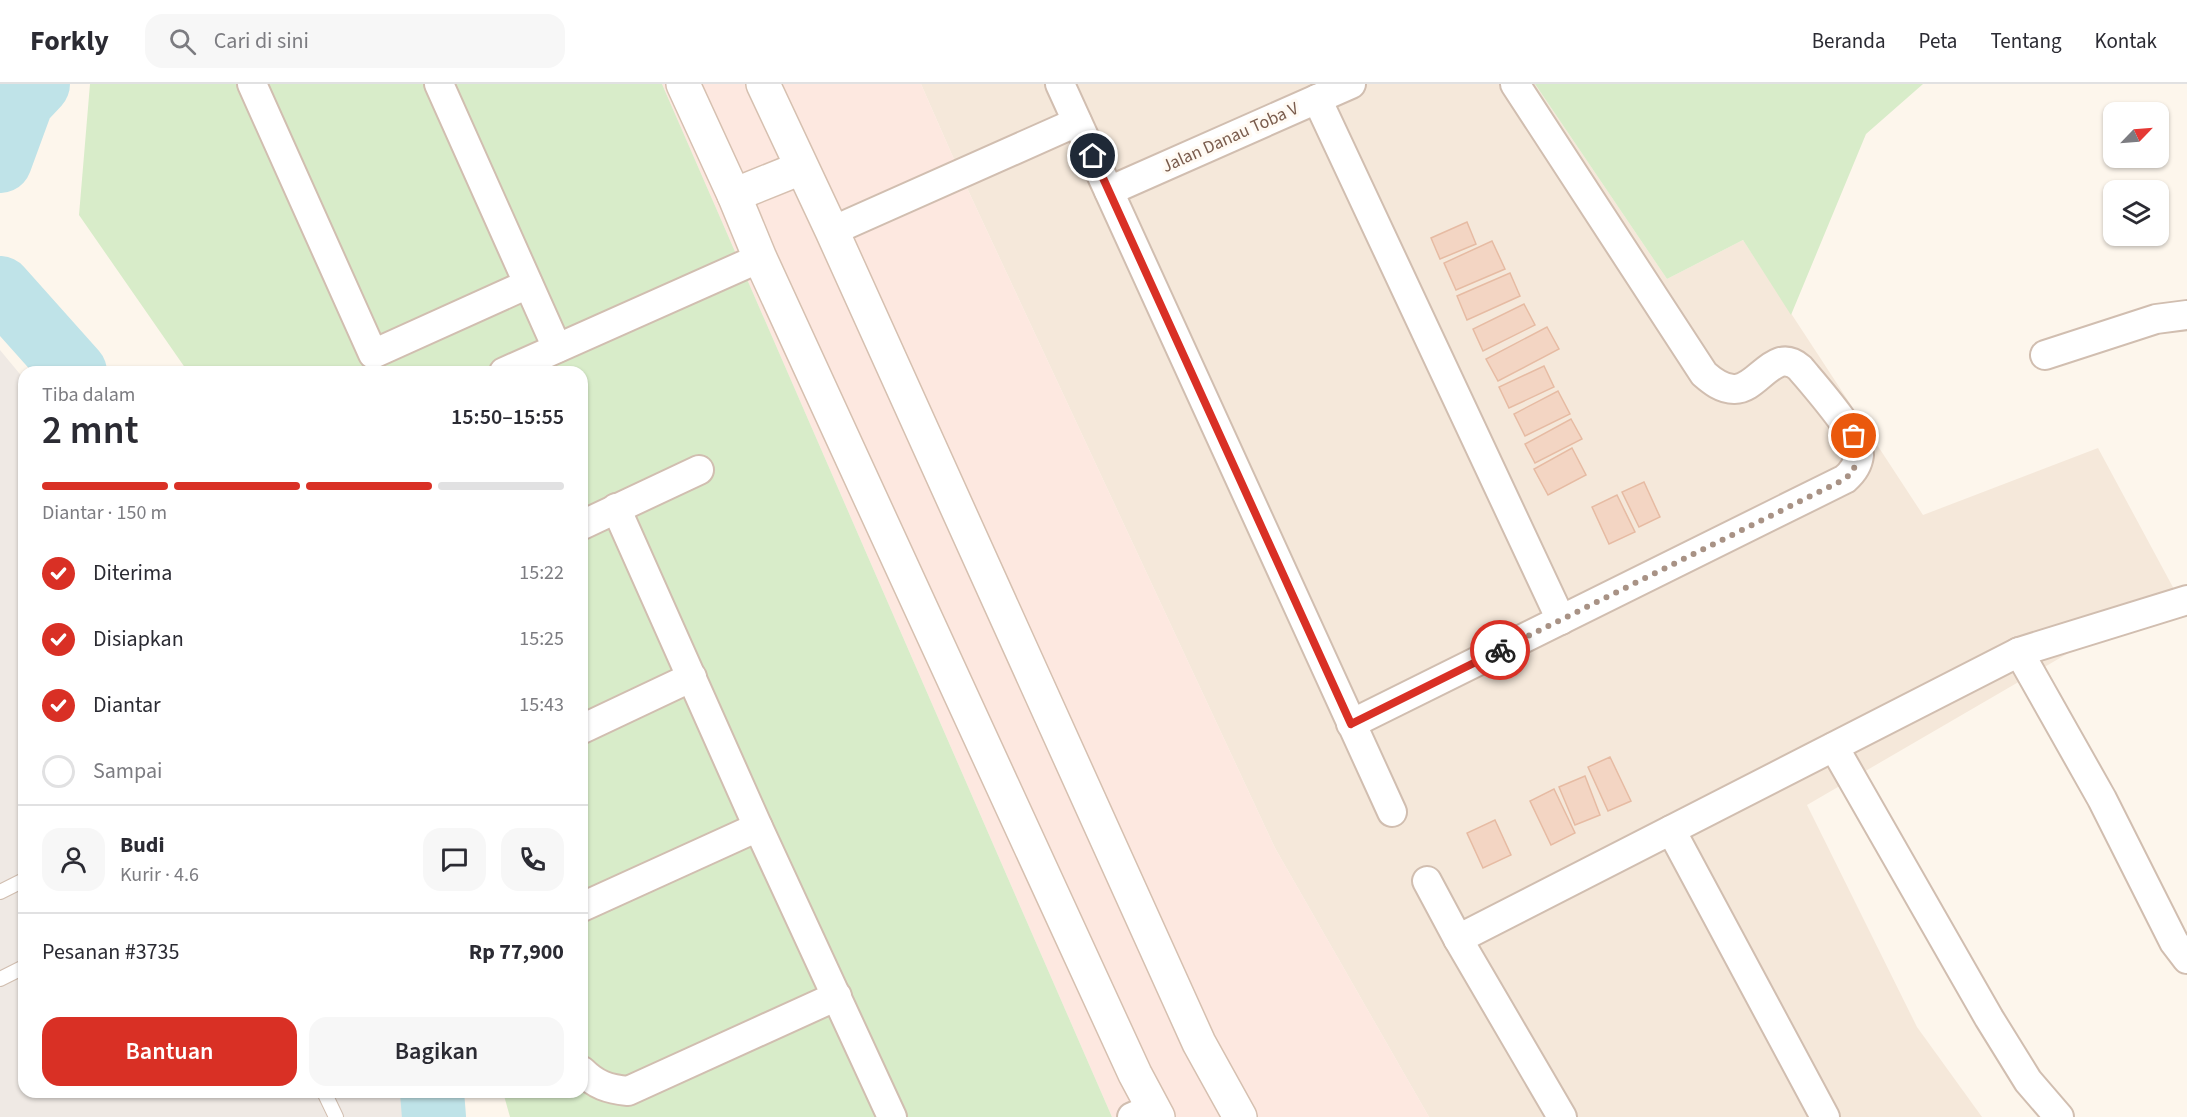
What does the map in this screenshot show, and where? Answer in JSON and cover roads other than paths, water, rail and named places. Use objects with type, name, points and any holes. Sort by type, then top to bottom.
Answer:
[{"type":"main road","points":[[683,84],[760,258],[1135,1074],[1148,1114]]},
{"type":"main road","points":[[763,84],[832,231],[1199,1043],[1240,1117]]},
{"type":"main road","points":[[734,195],[801,168]]},
{"type":"street","points":[[252,84],[373,354],[528,284]]},
{"type":"street","points":[[439,84],[557,348]]},
{"type":"street","points":[[1060,84],[1392,812]]},
{"type":"street","name":"Jalan Danau Toba V","points":[[1109,191],[1351,84]]},
{"type":"street","points":[[1351,724],[1845,479],[1852,473],[1859,453],[1854,436],[1800,368],[1792,362],[1780,362],[1740,388],[1731,389],[1721,386],[1704,374],[1515,84]]},
{"type":"street","points":[[1317,99],[1560,620]]},
{"type":"street","points":[[832,231],[1077,122]]},
{"type":"street","points":[[517,366],[760,258]]},
{"type":"street","points":[[2045,355],[2156,319],[2187,315]]},
{"type":"street","points":[[588,522],[699,470]]},
{"type":"street","points":[[615,508],[758,827],[892,1117]]},
{"type":"street","points":[[1458,939],[2019,652],[2187,600]]},
{"type":"street","points":[[2019,652],[2102,799],[2174,942],[2187,960]]},
{"type":"street","points":[[588,726],[692,677]]},
{"type":"street","points":[[1834,747],[1994,1027],[2028,1082],[2059,1117]]},
{"type":"street","points":[[588,904],[758,827]]},
{"type":"street","points":[[1671,830],[1825,1117]]},
{"type":"street","points":[[1427,881],[1458,939],[1562,1117]]},
{"type":"street","points":[[588,1077],[603,1087],[628,1091],[837,996]]},
{"type":"lane","points":[[0,892],[18,883]]},
{"type":"lane","points":[[0,980],[18,971]]},
{"type":"lane","points":[[327,1098],[336,1117]]},
{"type":"waterway","points":[[0,161],[22,101],[38,84]]},
{"type":"waterway","points":[[0,288],[70,366]]},
{"type":"waterway","points":[[432,1098],[434,1117]]}]
